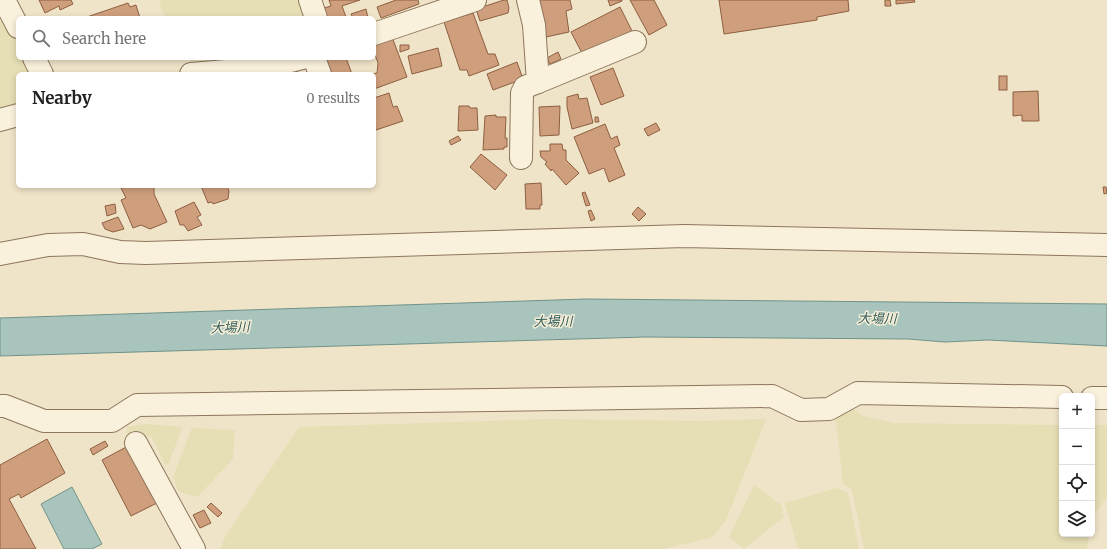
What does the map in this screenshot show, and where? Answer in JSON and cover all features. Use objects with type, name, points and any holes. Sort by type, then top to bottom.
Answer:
[{"type":"street","points":[[4,0],[16,23]]},
{"type":"street","points":[[310,0],[315,16]]},
{"type":"street","points":[[376,33],[474,0]]},
{"type":"street","points":[[528,0],[534,25],[538,82]]},
{"type":"street","points":[[521,158],[522,93],[525,87],[635,42]]},
{"type":"street","points":[[35,60],[41,72]]},
{"type":"street","points":[[215,72],[262,68],[294,60]]},
{"type":"street","points":[[315,60],[319,72]]},
{"type":"street","points":[[0,120],[16,116]]},
{"type":"street","points":[[0,254],[48,245],[83,244],[120,252],[146,253],[684,236],[1107,246]]},
{"type":"street","points":[[0,406],[5,406],[44,422],[112,421],[137,405],[772,396],[801,410],[829,409],[858,393],[1059,397]]},
{"type":"street","points":[[1095,398],[1107,398]]},
{"type":"street","points":[[136,443],[194,549]]},
{"type":"shaded area","points":[[161,0],[306,0],[311,16],[166,16],[160,7]]},
{"type":"shaded area","points":[[0,3],[16,34],[16,60],[29,60],[35,72],[16,72],[16,108],[0,112]]},
{"type":"shaded area","points":[[190,60],[220,60],[191,62]]},
{"type":"shaded area","points":[[851,407],[863,416],[894,423],[1059,425],[1059,537],[1089,537],[1087,549],[864,549],[852,490],[843,484],[836,420]]},
{"type":"shaded area","points":[[546,419],[704,421],[766,419],[726,520],[713,537],[663,549],[220,549],[225,537],[234,523],[299,427]]},
{"type":"shaded area","points":[[146,424],[182,427],[169,464],[165,465],[152,437],[127,438],[127,427]]},
{"type":"shaded area","points":[[1095,425],[1107,425],[1107,497],[1095,514]]},
{"type":"shaded area","points":[[192,428],[235,430],[233,459],[197,497],[178,491],[173,477]]},
{"type":"shaded area","points":[[754,485],[781,505],[784,517],[744,549],[729,537]]},
{"type":"shaded area","points":[[837,488],[848,493],[859,549],[798,549],[785,503]]},
{"type":"water","name":"大場川","points":[[586,299],[1107,304],[1107,346],[988,340],[945,342],[908,339],[645,337],[0,356],[0,318]]},
{"type":"water","points":[[72,487],[102,544],[92,549],[64,549],[41,504]]},
{"type":"building","points":[[39,0],[71,0],[73,4],[60,10],[59,6],[45,13]]},
{"type":"building","points":[[329,0],[360,0],[342,6],[346,16],[323,16],[321,9],[331,6]]},
{"type":"building","points":[[396,0],[418,0],[419,4],[381,18],[377,7]]},
{"type":"building","points":[[507,0],[509,8],[508,13],[480,21],[476,9]]},
{"type":"building","points":[[539,0],[570,0],[572,9],[566,11],[569,32],[546,37]]},
{"type":"building","points":[[608,0],[622,0],[622,1],[610,6]]},
{"type":"building","points":[[630,0],[654,0],[667,25],[649,35]]},
{"type":"building","points":[[719,0],[848,0],[849,11],[817,17],[817,20],[724,34]]},
{"type":"building","points":[[885,0],[890,0],[891,6],[885,6]]},
{"type":"building","points":[[896,0],[914,0],[915,2],[896,4]]},
{"type":"building","points":[[128,3],[130,7],[136,5],[139,16],[90,16]]},
{"type":"building","points":[[620,7],[632,31],[583,55],[571,32]]},
{"type":"building","points":[[366,9],[368,16],[352,16],[351,14]]},
{"type":"building","points":[[473,13],[488,54],[495,54],[499,65],[469,76],[467,70],[460,70],[444,22]]},
{"type":"building","points":[[392,37],[407,77],[376,88],[378,63],[376,58],[376,43]]},
{"type":"building","points":[[400,45],[409,45],[409,49],[400,52]]},
{"type":"building","points":[[438,48],[442,66],[412,74],[408,56]]},
{"type":"building","points":[[558,52],[561,59],[550,64],[547,58]]},
{"type":"building","points":[[347,60],[351,72],[325,72],[320,61]]},
{"type":"building","points":[[517,62],[523,79],[493,90],[487,74]]},
{"type":"building","points":[[613,68],[624,96],[601,105],[590,77]]},
{"type":"building","points":[[297,69],[298,72],[287,72]]},
{"type":"building","points":[[999,76],[1007,76],[1007,90],[999,90]]},
{"type":"building","points":[[1038,91],[1039,121],[1022,121],[1022,115],[1013,116],[1013,92]]},
{"type":"building","points":[[389,93],[393,107],[397,106],[403,121],[376,130],[376,97]]},
{"type":"building","points":[[578,94],[579,99],[587,98],[593,123],[572,129],[567,107],[567,97]]},
{"type":"building","points":[[459,106],[477,108],[478,130],[458,131]]},
{"type":"building","points":[[560,106],[559,135],[540,136],[539,107]]},
{"type":"building","points":[[496,115],[496,117],[506,117],[505,138],[507,138],[507,147],[504,147],[504,149],[483,150],[485,116]]},
{"type":"building","points":[[595,117],[598,117],[599,122],[595,122]]},
{"type":"building","points":[[656,123],[660,130],[648,136],[644,129]]},
{"type":"building","points":[[605,124],[611,139],[617,136],[620,145],[614,148],[625,175],[609,182],[604,168],[589,174],[574,137]]},
{"type":"building","points":[[458,136],[461,140],[451,145],[449,141]]},
{"type":"building","points":[[550,144],[562,144],[563,150],[566,150],[566,160],[579,173],[566,185],[552,169],[551,171],[545,164],[547,162],[541,157],[540,151],[550,151]]},
{"type":"building","points":[[481,154],[507,175],[495,190],[470,167]]},
{"type":"building","points":[[541,183],[542,205],[540,205],[540,209],[526,209],[525,184]]},
{"type":"building","points":[[1103,187],[1106,187],[1107,193],[1104,194]]},
{"type":"building","points":[[121,188],[154,188],[154,194],[167,222],[150,229],[141,225],[133,228],[121,200],[126,198]]},
{"type":"building","points":[[202,188],[228,188],[228,199],[213,204],[212,202],[208,203]]},
{"type":"building","points":[[585,192],[590,205],[586,206],[582,193]]},
{"type":"building","points":[[194,202],[201,215],[197,217],[202,225],[188,231],[184,225],[180,225],[175,211]]},
{"type":"building","points":[[115,204],[116,213],[107,216],[105,206]]},
{"type":"building","points":[[638,207],[646,214],[639,221],[632,214]]},
{"type":"building","points":[[591,210],[595,219],[591,221],[588,211]]},
{"type":"building","points":[[118,217],[124,229],[113,232],[105,229],[102,223]]},
{"type":"building","points":[[47,439],[65,473],[21,498],[19,494],[9,499],[36,549],[0,549],[0,465]]},
{"type":"building","points":[[105,441],[108,446],[93,455],[90,449]]},
{"type":"building","points":[[128,446],[157,503],[131,516],[102,460]]},
{"type":"building","points":[[211,503],[222,513],[218,517],[207,507]]},
{"type":"building","points":[[204,510],[211,523],[200,528],[193,515]]}]
